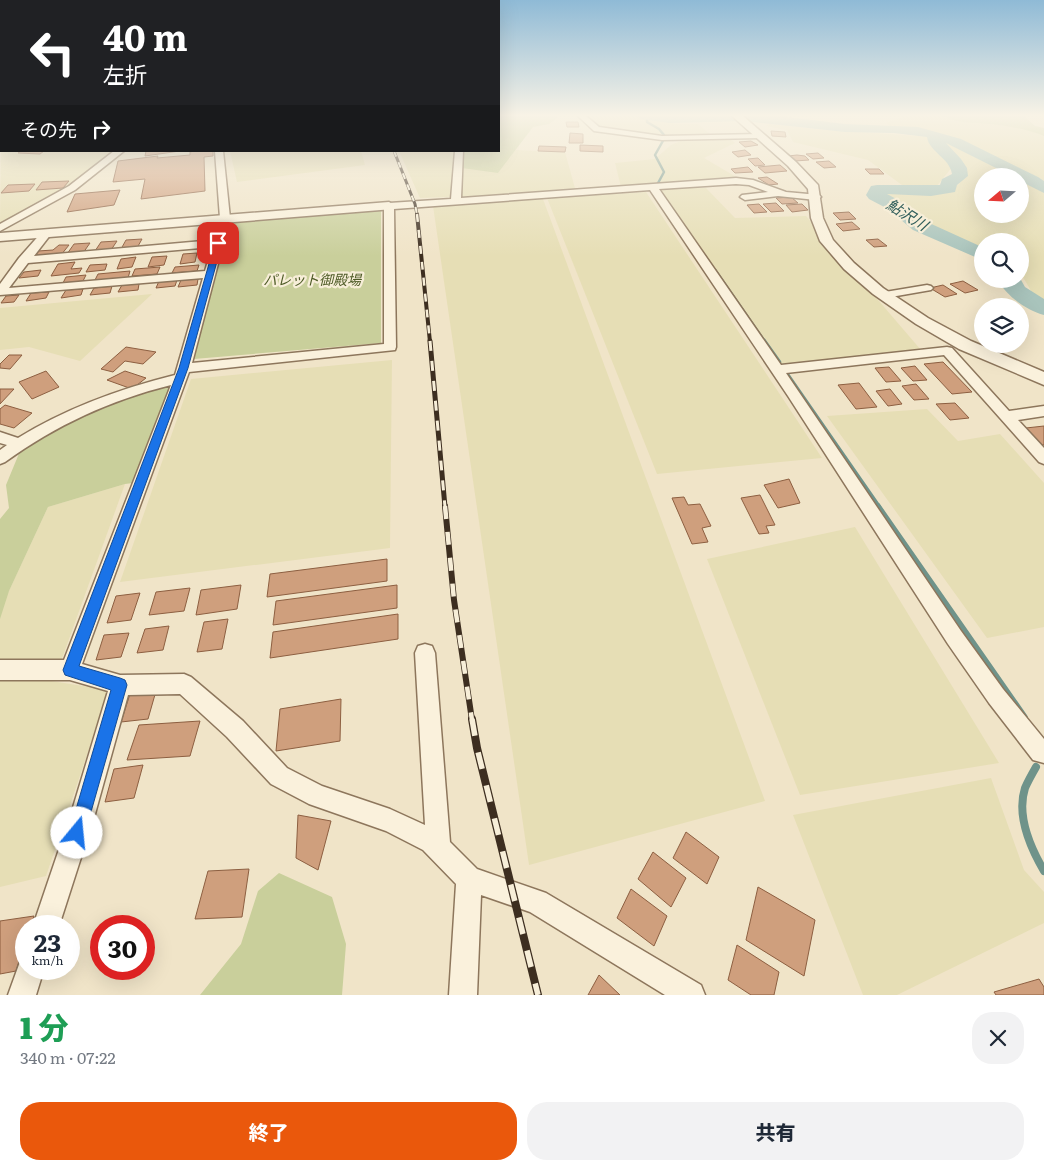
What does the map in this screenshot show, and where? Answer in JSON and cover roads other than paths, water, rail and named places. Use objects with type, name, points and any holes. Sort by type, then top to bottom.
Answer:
[{"type":"street","points":[[0,228],[72,188],[105,162]]},
{"type":"street","points":[[70,670],[182,373],[225,218],[220,162]]},
{"type":"street","points":[[456,200],[458,162]]},
{"type":"street","points":[[789,162],[814,188],[817,218],[827,241],[848,266],[922,321],[966,345],[1044,379]]},
{"type":"street","points":[[0,237],[456,200],[736,181],[750,182],[778,193]]},
{"type":"street","points":[[652,186],[778,370],[963,650],[1012,719],[1041,752],[1044,752]]},
{"type":"street","points":[[745,197],[778,193],[816,196]]},
{"type":"street","points":[[0,458],[25,439],[104,400],[182,373],[390,347],[389,206]]},
{"type":"street","points":[[0,292],[23,260],[46,234]]},
{"type":"street","points":[[23,260],[218,243]]},
{"type":"street","points":[[0,292],[210,274]]},
{"type":"street","points":[[885,295],[927,288]]},
{"type":"street","points":[[778,370],[946,351],[1044,458]]},
{"type":"street","points":[[1006,416],[1044,411]]},
{"type":"street","points":[[0,437],[18,444]]},
{"type":"street","points":[[426,653],[438,847]]},
{"type":"street","points":[[0,670],[70,670],[120,685],[184,684],[235,729],[279,776],[317,796],[390,821],[432,841],[469,879],[537,902],[691,995]]},
{"type":"street","points":[[50,915],[83,814],[120,685]]},
{"type":"street","points":[[463,995],[469,879]]},
{"type":"street","points":[[22,995],[28,980]]},
{"type":"waterway","points":[[657,185],[664,172],[659,162]]},
{"type":"waterway","name":"鮎沢川","points":[[955,162],[959,168],[960,176],[948,183],[949,188],[931,191],[886,189],[877,190],[875,195],[894,205],[920,226],[974,250]]},
{"type":"waterway","name":"鮎沢川","points":[[998,162],[1044,188]]},
{"type":"waterway","points":[[715,270],[765,342]]},
{"type":"waterway","name":"鮎沢川","points":[[1015,288],[1044,308]]},
{"type":"waterway","points":[[764,341],[779,362]]},
{"type":"waterway","points":[[786,373],[879,507]]},
{"type":"waterway","points":[[878,506],[1025,717]]},
{"type":"waterway","points":[[1036,767],[1025,788],[1022,809],[1029,842],[1044,871]]},
{"type":"railway","points":[[399,162],[415,204],[417,215]]},
{"type":"railway","points":[[417,214],[430,342]]},
{"type":"railway","points":[[430,341],[445,507]]},
{"type":"railway","points":[[445,506],[454,600],[472,720]]},
{"type":"railway","points":[[472,719],[477,748],[538,995]]},
{"type":"park label","name":"パレット御殿場","points":[[312,280]]}]
